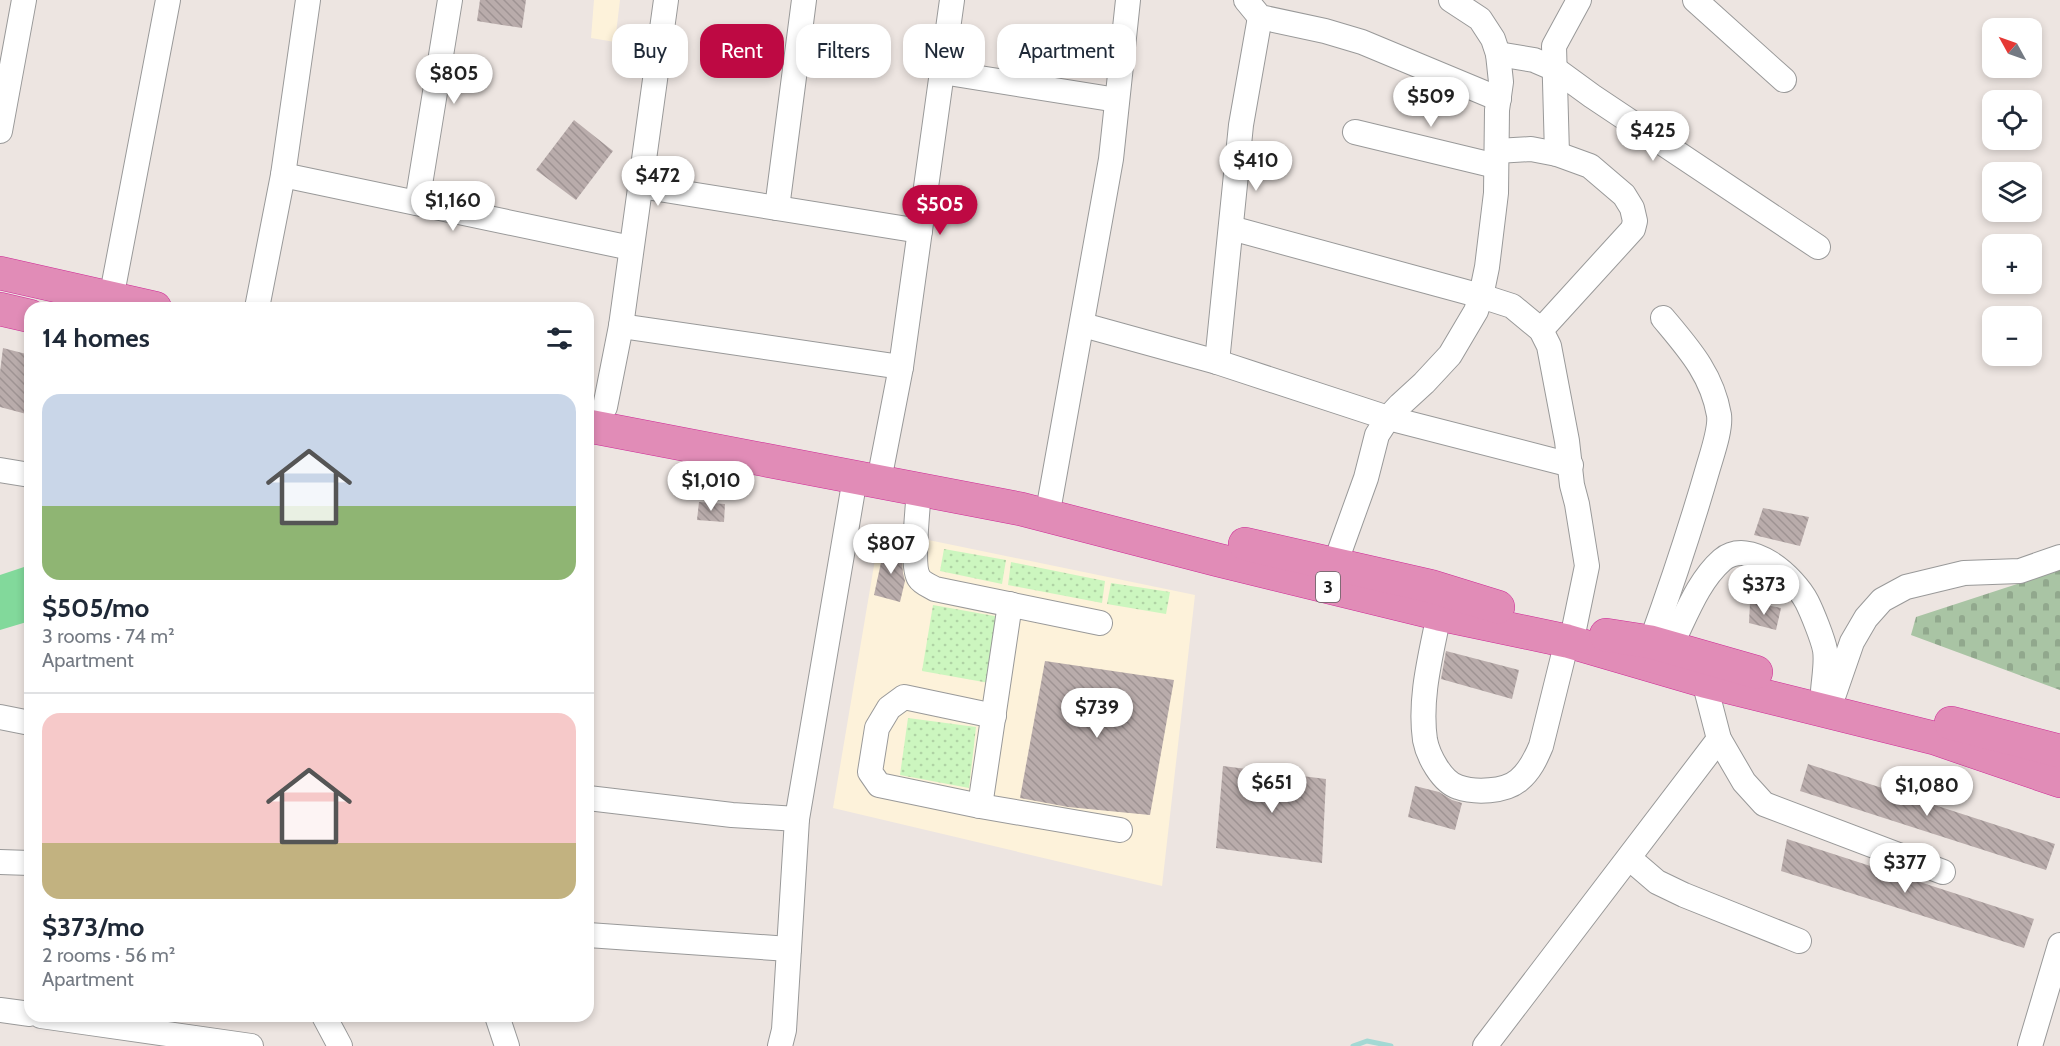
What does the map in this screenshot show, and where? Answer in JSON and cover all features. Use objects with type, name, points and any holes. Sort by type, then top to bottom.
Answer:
[{"type":"highway","points":[[0,273],[126,302]]},
{"type":"highway","points":[[0,309],[24,315]]},
{"type":"highway","name":"3","points":[[594,412],[869,471],[1050,500],[1335,564],[1430,586],[1704,681],[1933,728],[2060,751]]},
{"type":"highway","name":"3","points":[[869,471],[919,490],[1021,509],[1439,614],[1570,635],[1660,644],[1829,693],[1933,728],[2060,781]]},
{"type":"street","points":[[0,131],[3,93],[24,0]]},
{"type":"street","points":[[111,299],[168,0]]},
{"type":"street","points":[[258,302],[283,175],[308,0]]},
{"type":"street","points":[[417,203],[450,0]]},
{"type":"street","points":[[594,412],[621,326],[666,0]]},
{"type":"street","points":[[777,208],[804,0]]},
{"type":"street","points":[[948,24],[951,0]]},
{"type":"street","points":[[1050,500],[1111,159],[1128,0]]},
{"type":"street","points":[[1335,564],[1365,478],[1377,435],[1388,418],[1450,354],[1476,311],[1487,267],[1495,203],[1501,82],[1498,54],[1493,39],[1480,19],[1451,0]]},
{"type":"street","points":[[1557,154],[1554,46],[1579,0]]},
{"type":"street","points":[[1695,0],[1784,80]]},
{"type":"street","points":[[1217,362],[1253,9],[1362,42],[1499,99]]},
{"type":"street","points":[[1498,54],[1534,60],[1555,69],[1818,248]]},
{"type":"street","points":[[780,1046],[784,1030],[797,819],[869,471],[902,367],[941,78]]},
{"type":"street","points":[[980,78],[1117,100]]},
{"type":"street","points":[[1355,132],[1497,158],[1531,149],[1557,154],[1590,166],[1624,195],[1632,208],[1635,221],[1633,229],[1541,330]]},
{"type":"street","points":[[283,175],[631,248]]},
{"type":"street","points":[[640,186],[920,231]]},
{"type":"street","points":[[1231,228],[1512,306],[1541,330],[1549,346],[1587,566],[1535,762],[1519,781],[1495,791],[1456,787],[1434,768],[1425,742],[1424,695],[1439,614]]},
{"type":"street","points":[[1660,644],[1714,446],[1719,418],[1715,399],[1703,368],[1663,318]]},
{"type":"street","points":[[1083,325],[1217,362],[1388,418],[1571,465]]},
{"type":"street","points":[[621,326],[902,367]]},
{"type":"street","points":[[0,470],[24,474]]},
{"type":"street","points":[[919,490],[916,564],[919,578],[935,589],[1100,623]]},
{"type":"street","points":[[1660,644],[1704,580],[1723,560],[1735,553],[1748,553],[1770,562],[1791,582],[1806,601],[1825,650],[1829,693]]},
{"type":"street","points":[[1829,693],[1852,642],[1866,618],[1881,600],[1906,587],[1964,573],[2020,571],[2060,556]]},
{"type":"street","points":[[980,806],[1010,604]]},
{"type":"street","points":[[1704,681],[1719,739],[1744,782],[1764,804],[1943,872]]},
{"type":"street","points":[[994,716],[904,697],[889,708],[877,728],[870,772],[879,785],[980,806],[1120,830]]},
{"type":"street","points":[[0,717],[24,722]]},
{"type":"street","points":[[1485,1046],[1719,739]]},
{"type":"street","points":[[594,799],[732,815],[797,819]]},
{"type":"street","points":[[1629,858],[1657,882],[1684,896],[1798,941]]},
{"type":"street","points":[[0,862],[24,863]]},
{"type":"street","points":[[594,935],[789,949]]},
{"type":"street","points":[[2030,1046],[2060,945]]},
{"type":"street","points":[[0,1010],[24,1013]]},
{"type":"street","points":[[64,1022],[118,1036],[251,1046]]},
{"type":"street","points":[[327,1022],[340,1046]]},
{"type":"street","points":[[499,1022],[507,1046]]},
{"type":"shaded area","points":[[594,0],[620,0],[617,24],[612,24],[612,42],[591,38]]},
{"type":"shaded area","points":[[880,530],[1195,595],[1162,886],[833,808]]},
{"type":"green space","points":[[944,549],[1006,560],[1002,584],[940,571]]},
{"type":"green space","points":[[1011,562],[1105,581],[1102,603],[1008,585]]},
{"type":"green space","points":[[24,567],[24,623],[0,630],[0,575]]},
{"type":"green space","points":[[2060,570],[2060,690],[1911,635],[1916,617]]},
{"type":"green space","points":[[1111,583],[1170,592],[1166,614],[1107,604]]},
{"type":"green space","points":[[933,605],[1000,617],[989,683],[922,671]]},
{"type":"green space","points":[[908,718],[976,727],[969,788],[900,775]]},
{"type":"building","points":[[480,0],[526,0],[522,28],[477,21]]},
{"type":"building","points":[[574,120],[613,151],[576,200],[536,170]]},
{"type":"building","points":[[3,348],[24,353],[24,413],[0,407]]},
{"type":"building","points":[[699,502],[725,504],[724,522],[697,520]]},
{"type":"building","points":[[1763,508],[1809,517],[1800,546],[1754,535]]},
{"type":"building","points":[[885,544],[901,548],[905,581],[900,602],[874,595]]},
{"type":"building","points":[[1750,602],[1781,608],[1776,630],[1749,623]]},
{"type":"building","points":[[1446,651],[1519,670],[1512,699],[1441,679]]},
{"type":"building","points":[[1045,661],[1174,680],[1150,815],[1068,807],[1020,798]]},
{"type":"building","points":[[1808,764],[2055,844],[2046,870],[1800,791]]},
{"type":"building","points":[[1223,766],[1326,779],[1322,863],[1216,848]]},
{"type":"building","points":[[1415,786],[1439,792],[1462,803],[1455,830],[1408,817]]},
{"type":"building","points":[[1787,839],[2034,919],[2024,948],[1781,871]]},
{"type":"waterway","points":[[1353,1046],[1367,1041],[1391,1046]]}]
